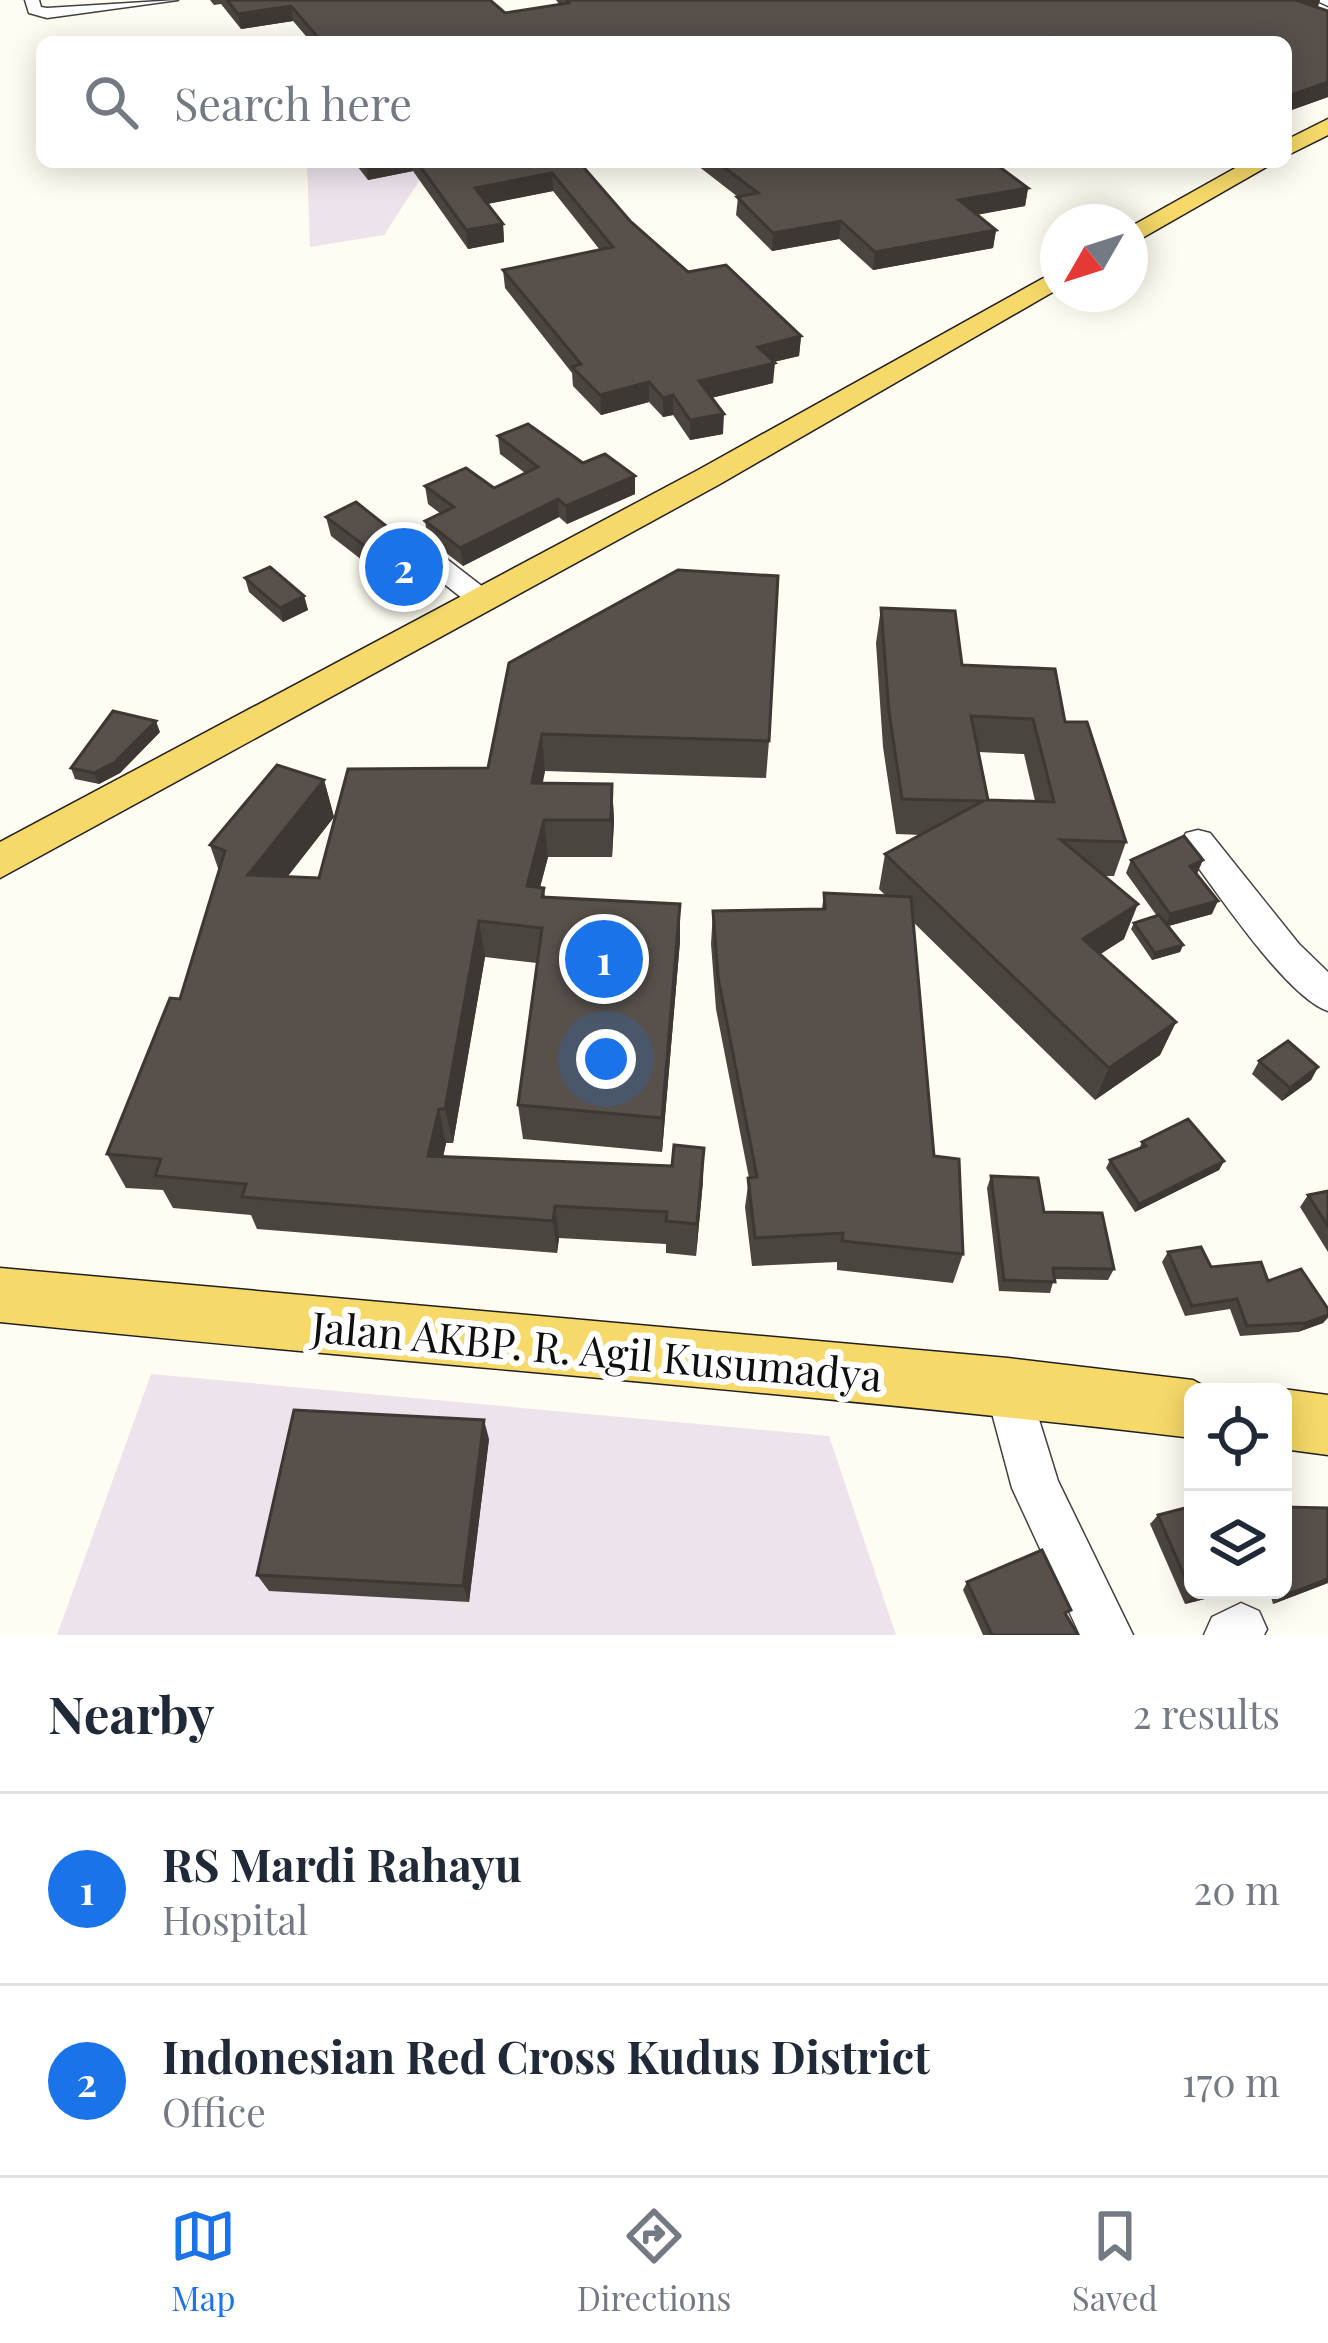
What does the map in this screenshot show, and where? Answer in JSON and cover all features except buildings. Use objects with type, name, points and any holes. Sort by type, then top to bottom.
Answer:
[{"type":"main road","points":[[1292,146],[1328,126]]},
{"type":"main road","points":[[1148,227],[1252,168]]},
{"type":"main road","points":[[0,862],[1040,288]]},
{"type":"main road","name":"Jalan AKBP. R. Agil Kusumadya","points":[[0,1294],[1184,1407]]},
{"type":"main road","points":[[1292,1420],[1328,1424]]},
{"type":"street","points":[[32,0],[34,10],[47,14],[171,0]]},
{"type":"street","points":[[400,535],[482,600]]},
{"type":"street","points":[[1198,842],[1270,936],[1328,996]]},
{"type":"street","points":[[1008,1387],[1036,1488],[1107,1635]]},
{"type":"shaded area","points":[[307,168],[473,168],[421,178],[384,235],[310,247]]},
{"type":"shaded area","points":[[151,1374],[829,1436],[896,1635],[57,1635]]},
{"type":"place","name":"Indonesian Red Cross Kudus District","points":[[404,567]]},
{"type":"place","name":"RS Mardi Rahayu","points":[[604,959]]}]
